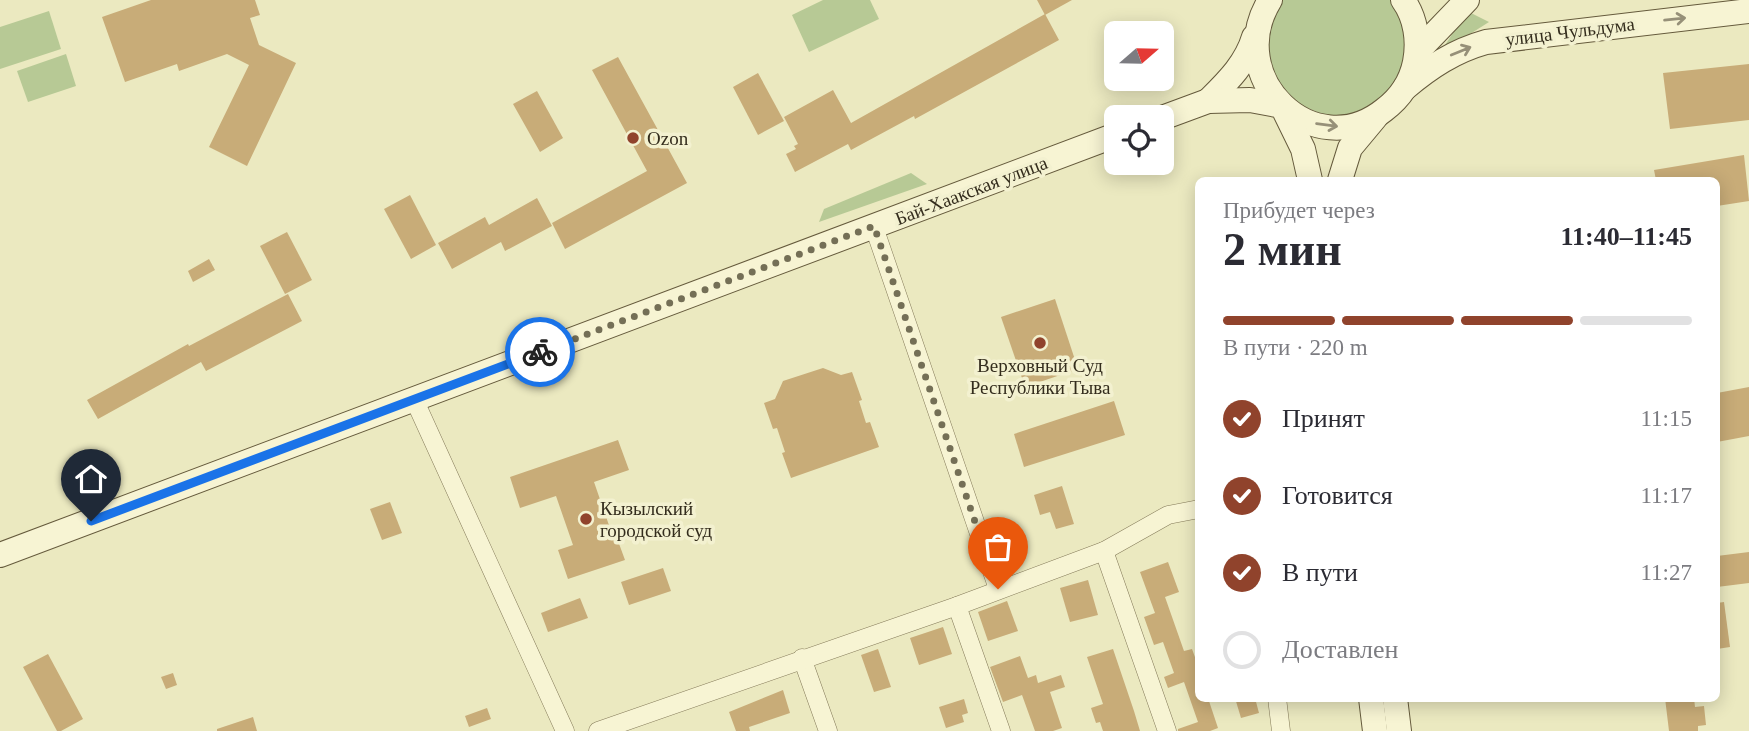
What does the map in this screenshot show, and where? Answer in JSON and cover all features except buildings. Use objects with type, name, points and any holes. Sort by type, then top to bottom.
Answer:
[{"type":"main road","points":[[1403,0],[1413,18],[1417,52],[1413,71],[1405,88]]},
{"type":"main road","points":[[1417,52],[1467,0]]},
{"type":"main road","points":[[1208,101],[1241,66],[1251,49],[1263,9]]},
{"type":"main road","points":[[1263,9],[1255,43],[1259,69],[1270,93],[1282,106],[1304,120],[1334,127],[1364,122],[1378,115]]},
{"type":"main road","name":"улица Чульдума","points":[[1341,177],[1350,148],[1378,115],[1394,103],[1405,88],[1439,61],[1467,47],[1534,35],[1749,11]]},
{"type":"main road","points":[[1174,114],[1208,101],[1236,100],[1282,106]]},
{"type":"main road","points":[[1282,106],[1303,149],[1309,177]]},
{"type":"main road","name":"Бай-Хаакская улица","points":[[0,555],[1104,140]]},
{"type":"main road","points":[[1371,702],[1375,731]]},
{"type":"main road","points":[[1395,702],[1399,731]]},
{"type":"street","points":[[874,226],[998,589]]},
{"type":"street","points":[[414,399],[565,731]]},
{"type":"street","points":[[598,731],[652,723],[802,658],[957,606],[1104,551],[1168,515],[1195,510]]},
{"type":"street","points":[[1104,551],[1167,731]]},
{"type":"street","points":[[957,606],[1001,731]]},
{"type":"street","points":[[802,658],[828,731]]},
{"type":"street","points":[[1277,702],[1281,731]]},
{"type":"green space","points":[[823,0],[870,0],[879,19],[809,52],[792,15]]},
{"type":"green space","points":[[1280,0],[1393,0],[1404,19],[1407,60],[1387,96],[1351,116],[1330,117],[1292,102],[1268,69],[1265,29]]},
{"type":"green space","points":[[49,11],[61,49],[0,69],[0,27]]},
{"type":"green space","points":[[1467,11],[1489,22],[1440,53]]},
{"type":"green space","points":[[66,54],[76,86],[28,102],[17,71]]},
{"type":"green space","points":[[911,173],[927,184],[819,222],[824,209]]},
{"type":"way so far","points":[[540,352],[874,226],[998,589]]},
{"type":"place","name":"Ozon","points":[[633,138]]},
{"type":"place","name":"Верховный Суд Республики Тыва","points":[[1040,343]]},
{"type":"place","name":"Кызылский городской суд","points":[[586,519]]},
{"type":"route","points":[[91,521],[540,352]]}]
